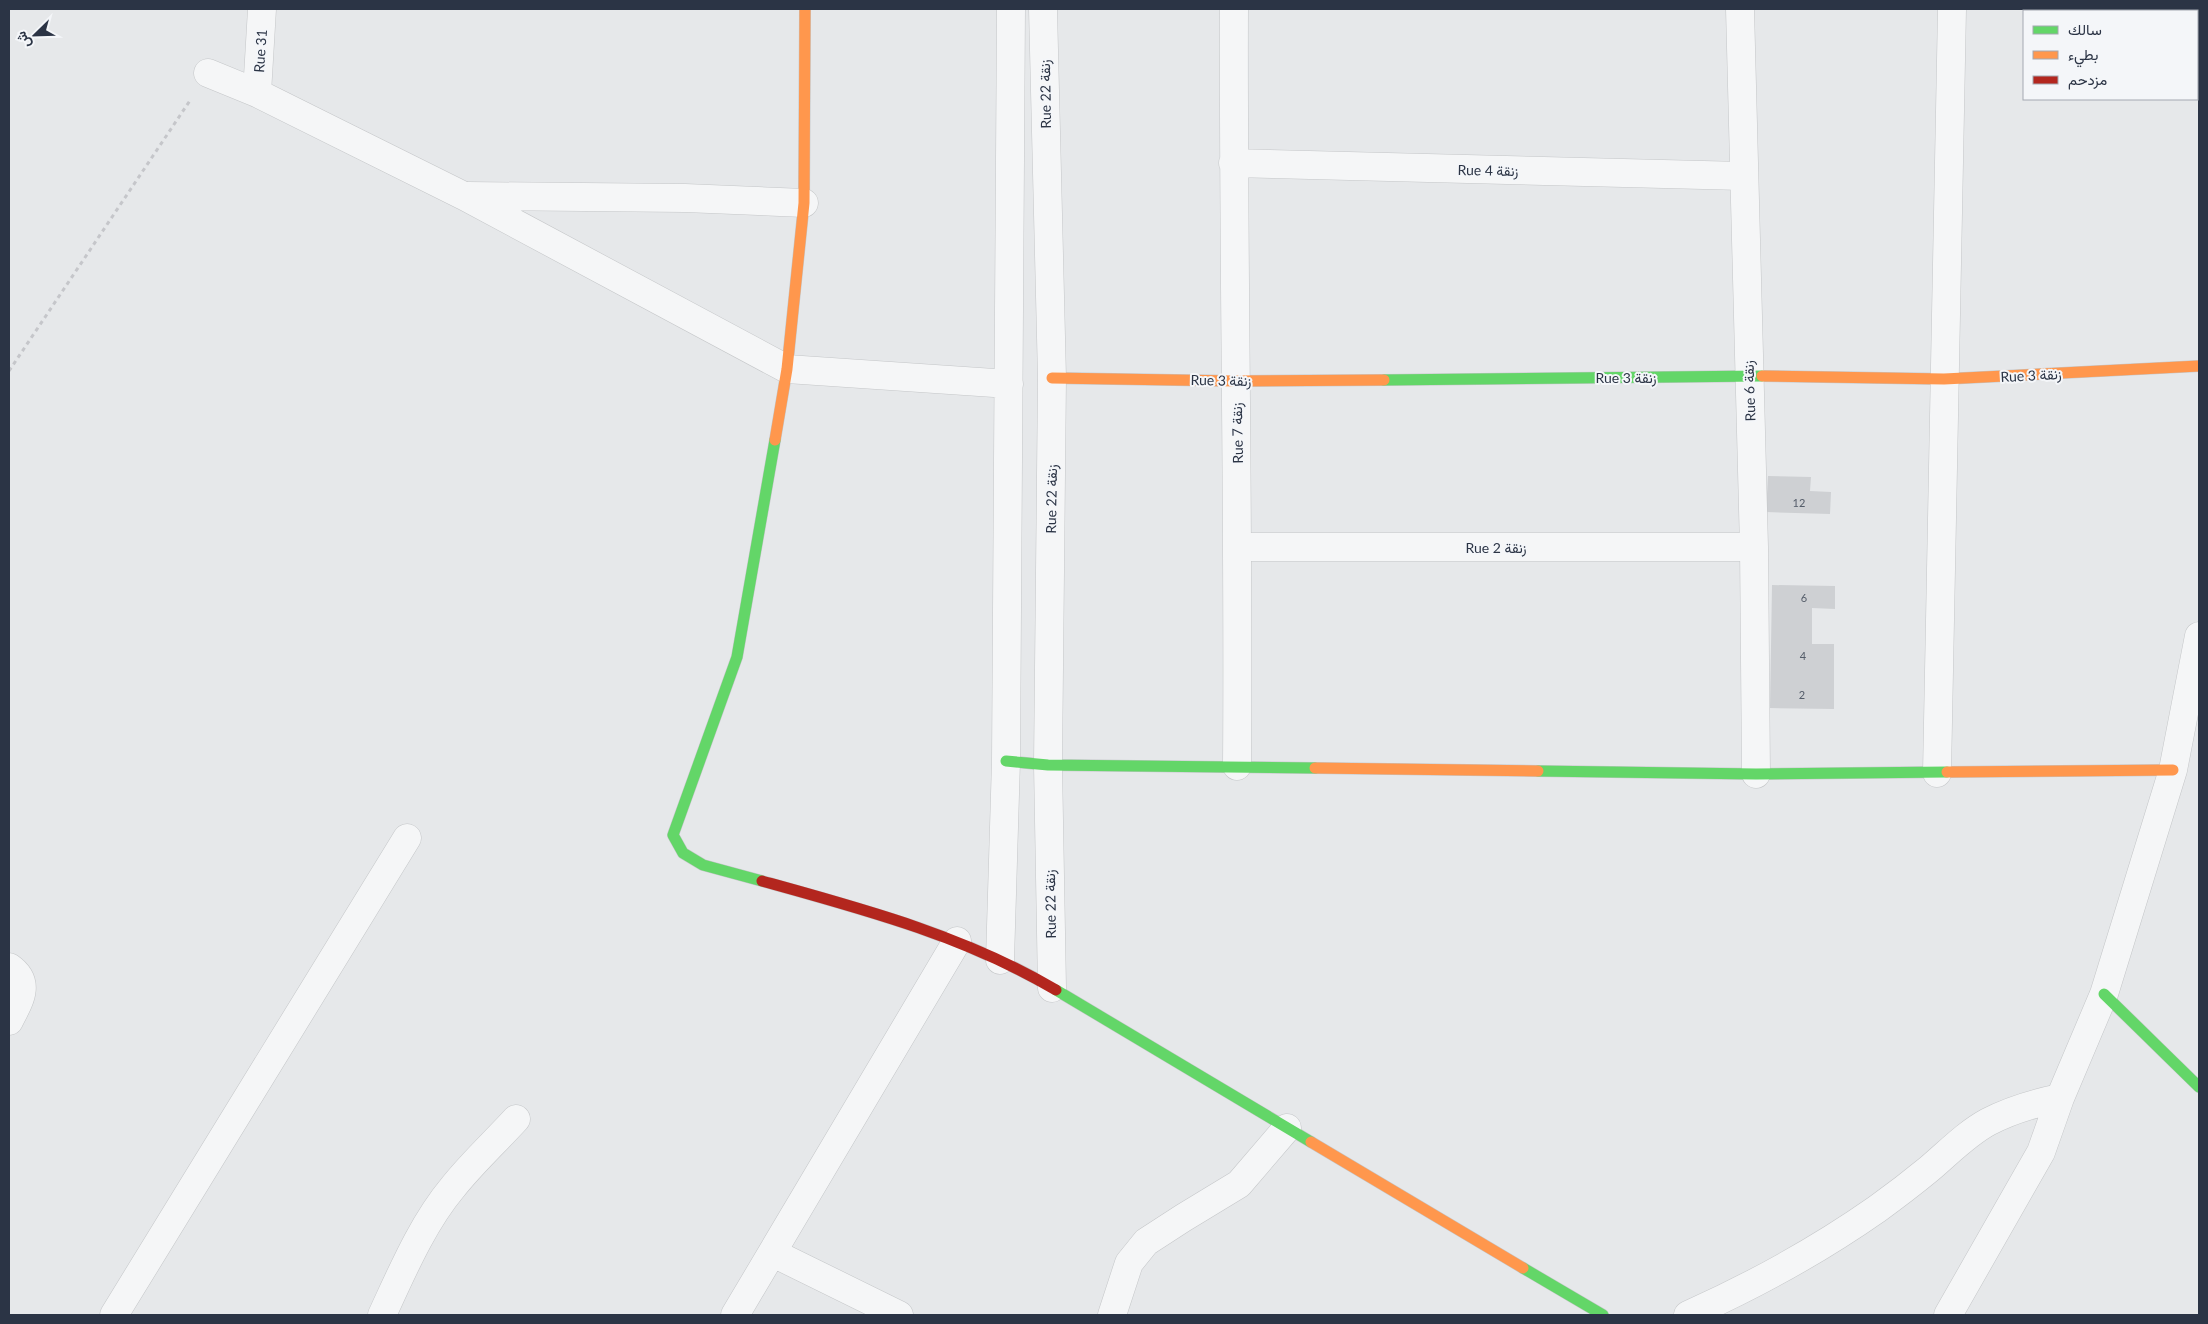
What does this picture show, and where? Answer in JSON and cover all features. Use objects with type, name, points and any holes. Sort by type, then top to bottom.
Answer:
[{"type":"main road","points":[[805,9],[804,203],[787,369],[737,657],[673,836],[683,852],[703,865],[891,918],[957,941],[1000,960],[1052,988],[1603,1315]]},
{"type":"main road","name":"Rue 3 زنقة","points":[[1052,378],[1236,381],[1748,376],[1944,379],[2199,366]]},
{"type":"main road","points":[[1006,761],[1048,765],[1756,774],[2173,770]]},
{"type":"main road","points":[[2104,994],[2199,1086]]},
{"type":"street","name":"Rue 31","points":[[257,93],[262,9]]},
{"type":"street","points":[[1000,960],[1006,761],[1011,9]]},
{"type":"street","name":"Rue 22 زنقة","points":[[1042,9],[1052,378],[1048,765],[1052,988]]},
{"type":"street","name":"Rue 7 زنقة","points":[[1234,9],[1238,547],[1237,766]]},
{"type":"street","name":"Rue 6 زنقة","points":[[1740,9],[1748,376],[1754,547],[1756,774]]},
{"type":"street","points":[[1937,773],[1952,9]]},
{"type":"street","points":[[208,73],[257,93],[464,196],[787,369],[1009,384]]},
{"type":"street","name":"Rue 4 زنقة","points":[[1234,164],[1743,176]]},
{"type":"street","points":[[464,196],[685,198],[804,203]]},
{"type":"street","name":"Rue 2 زنقة","points":[[1238,547],[1754,547]]},
{"type":"street","points":[[1948,1315],[2041,1152],[2060,1098],[2104,994],[2173,770],[2199,636]]},
{"type":"street","points":[[114,1315],[407,838]]},
{"type":"street","points":[[735,1315],[957,941]]},
{"type":"street","points":[[9,967],[19,976],[23,994],[9,1021]]},
{"type":"street","points":[[1688,1315],[1783,1269],[1832,1240],[1925,1173],[1968,1135],[1987,1123],[2008,1112],[2060,1098]]},
{"type":"street","points":[[382,1315],[400,1276],[431,1218],[452,1188],[516,1119]]},
{"type":"street","points":[[1112,1315],[1129,1263],[1146,1242],[1239,1184],[1287,1128]]},
{"type":"street","points":[[773,1253],[899,1315]]},
{"type":"path","points":[[9,370],[208,73]]},
{"type":"building","points":[[1768,476],[1811,477],[1810,491],[1831,492],[1830,514],[1766,512]]},
{"type":"building","points":[[1772,585],[1835,586],[1835,609],[1812,608],[1812,644],[1834,644],[1834,709],[1770,708]]},
{"type":"traffic: fast","points":[[1384,380],[1762,376]]},
{"type":"traffic: fast","points":[[762,881],[703,865],[683,853],[673,835],[737,657],[775,440]]},
{"type":"traffic: fast","points":[[1006,761],[1048,765],[1315,768]]},
{"type":"traffic: fast","points":[[1538,771],[1756,774],[1947,772]]},
{"type":"traffic: fast","points":[[1056,990],[1311,1142]]},
{"type":"traffic: fast","points":[[2104,994],[2199,1087]]},
{"type":"traffic: fast","points":[[1523,1268],[1603,1315]]},
{"type":"traffic: slow","points":[[775,440],[787,369],[804,203],[805,9]]},
{"type":"traffic: slow","points":[[1762,376],[1944,379],[2199,366]]},
{"type":"traffic: slow","points":[[1052,378],[1236,381],[1384,380]]},
{"type":"traffic: slow","points":[[1315,768],[1538,771]]},
{"type":"traffic: slow","points":[[1947,772],[2173,770]]},
{"type":"traffic: slow","points":[[1311,1142],[1523,1268]]},
{"type":"traffic: jam","points":[[762,881],[838,902],[950,939],[986,954],[1056,990]]}]
